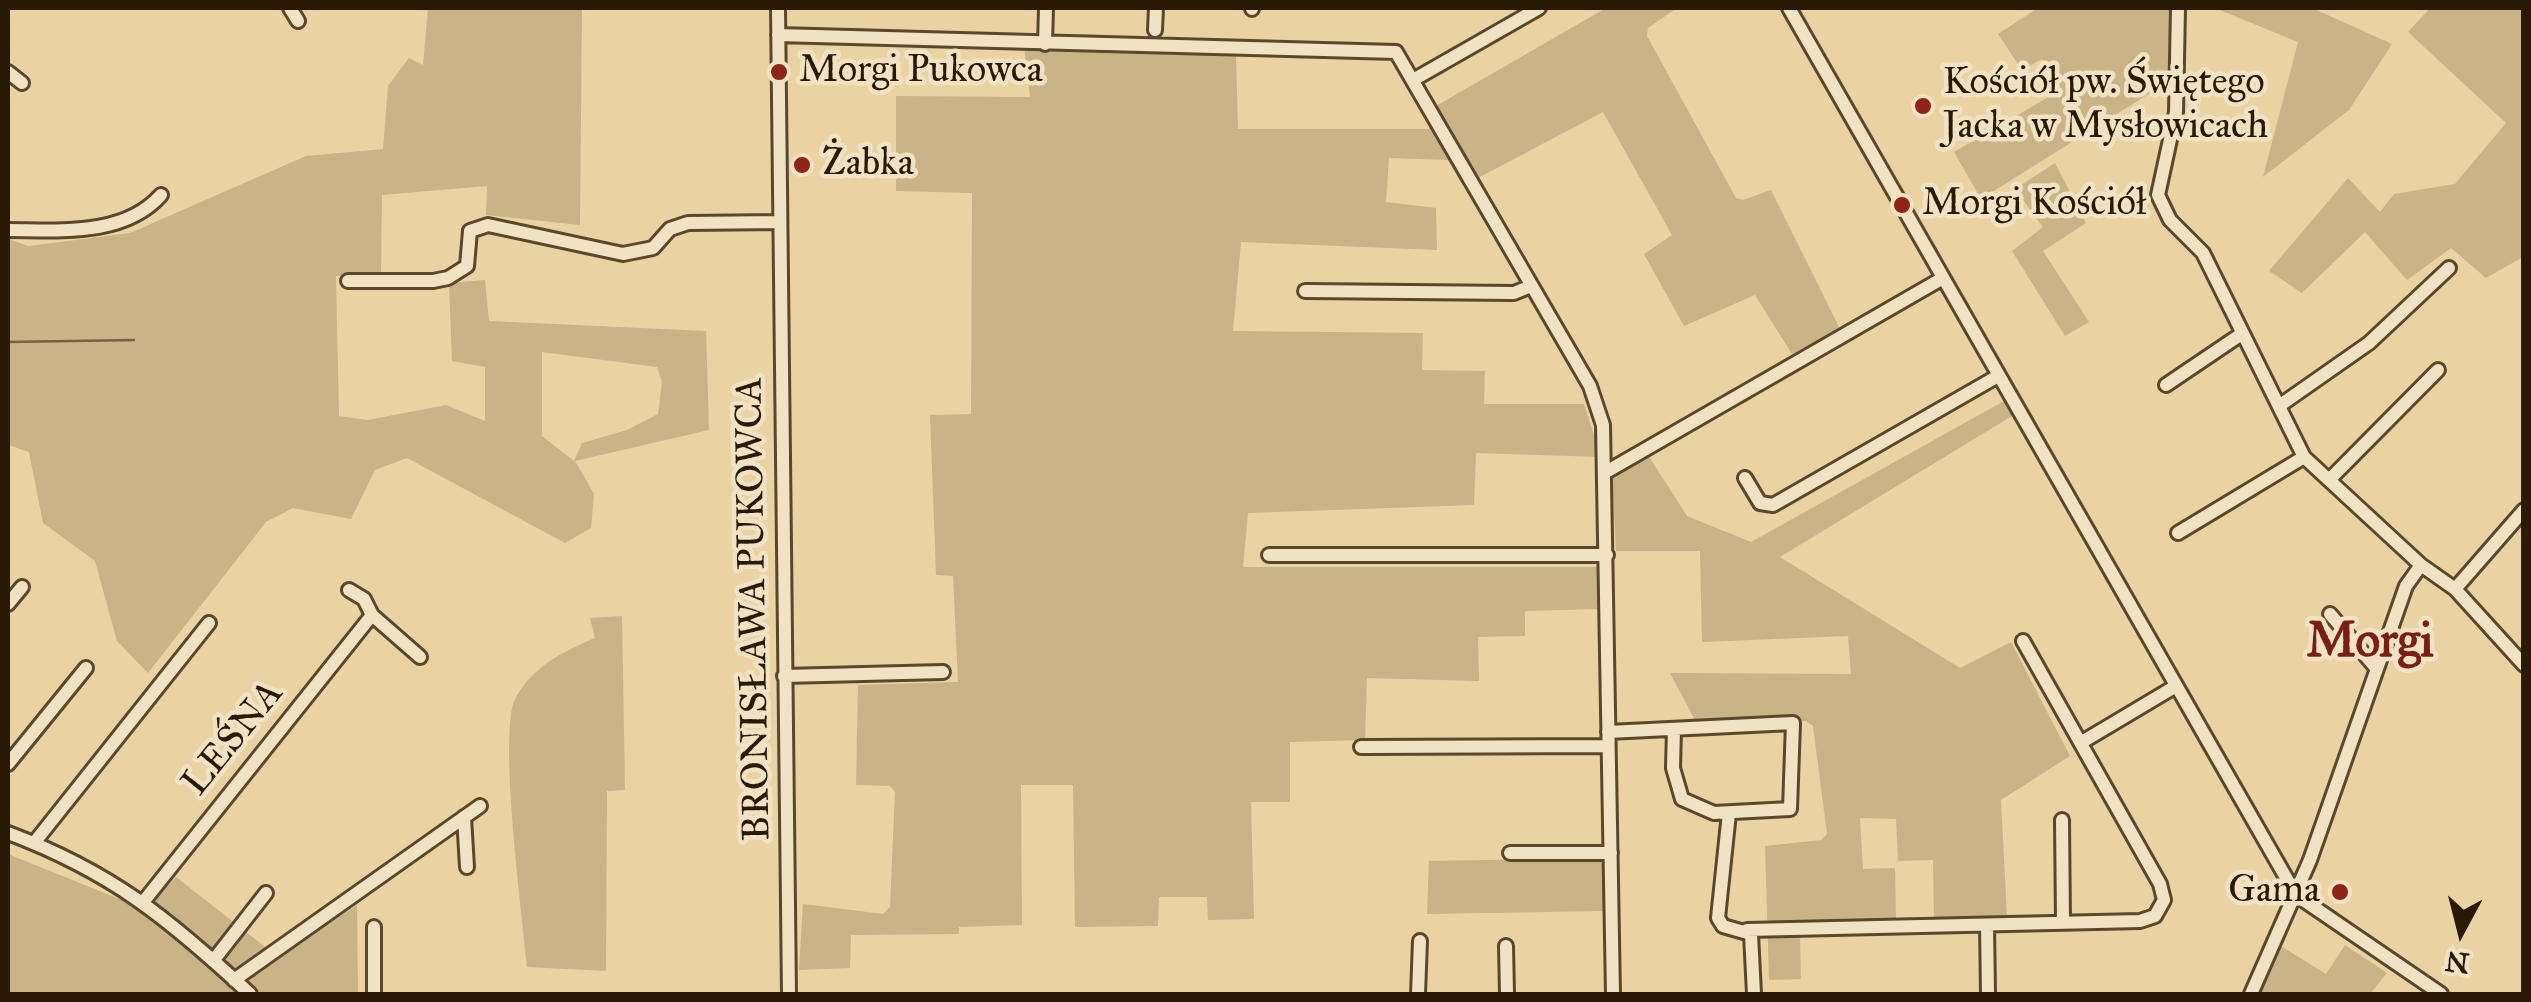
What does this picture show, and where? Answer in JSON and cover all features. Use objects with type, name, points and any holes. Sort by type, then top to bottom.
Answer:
[{"type":"street","points":[[290,8],[298,21]]},
{"type":"street","name":"BRONISŁAWA PUKOWCA","points":[[778,8],[789,994]]},
{"type":"street","points":[[1045,44],[1046,8]]},
{"type":"street","points":[[1155,30],[1156,8]]},
{"type":"street","points":[[1413,80],[1539,8]]},
{"type":"street","points":[[1789,8],[2296,894],[2419,987],[2441,994]]},
{"type":"street","points":[[2178,8],[2176,112],[2158,195],[2170,220],[2203,253],[2240,335],[2304,457],[2421,565],[2455,590],[2524,665]]},
{"type":"street","points":[[778,35],[1045,44],[1384,48],[1396,52],[1590,386],[1603,424],[1613,994]]},
{"type":"street","points":[[8,72],[22,83]]},
{"type":"street","points":[[8,230],[106,226],[152,205],[161,195]]},
{"type":"street","points":[[348,281],[448,278],[467,266],[470,231],[488,225],[624,254],[653,248],[670,229],[688,222],[780,222]]},
{"type":"street","points":[[2279,406],[2369,343],[2448,268]]},
{"type":"street","points":[[1606,472],[1943,278]]},
{"type":"street","points":[[1305,291],[1514,293],[1531,286]]},
{"type":"street","points":[[2166,384],[2240,335]]},
{"type":"street","points":[[2329,480],[2438,370]]},
{"type":"street","points":[[1745,478],[1760,503],[1774,505],[1998,376]]},
{"type":"street","points":[[2178,533],[2304,457]]},
{"type":"street","points":[[2455,590],[2524,510]]},
{"type":"street","points":[[1269,556],[1607,555]]},
{"type":"street","points":[[2251,994],[2296,894],[2406,586],[2421,565]]},
{"type":"street","points":[[8,604],[22,587]]},
{"type":"street","points":[[349,590],[364,599],[372,615],[420,656]]},
{"type":"street","points":[[2330,614],[2377,670]]},
{"type":"street","name":"LEŚNA","points":[[144,901],[372,615]]},
{"type":"street","points":[[34,843],[210,622]]},
{"type":"street","points":[[1728,813],[1718,918],[1723,926],[1746,930],[1987,925],[2140,921],[2155,916],[2164,900],[2160,884],[2023,641]]},
{"type":"street","points":[[8,764],[86,668]]},
{"type":"street","points":[[784,676],[943,672]]},
{"type":"street","points":[[2082,742],[2176,686]]},
{"type":"street","points":[[1360,747],[1608,739],[1674,728],[1792,722],[1794,803],[1790,809],[1728,813],[1695,808],[1682,799],[1673,768],[1674,728]]},
{"type":"street","points":[[234,980],[480,806]]},
{"type":"street","points":[[464,817],[466,867]]},
{"type":"street","points":[[2062,820],[2063,922]]},
{"type":"street","points":[[8,833],[76,860],[144,901],[250,994]]},
{"type":"street","points":[[1510,853],[1611,853]]},
{"type":"street","points":[[213,961],[266,893]]},
{"type":"street","points":[[1987,925],[1988,994]]},
{"type":"street","points":[[374,927],[374,994]]},
{"type":"street","points":[[1746,930],[1753,940],[1754,994]]},
{"type":"street","points":[[1418,994],[1420,941]]},
{"type":"street","points":[[1506,946],[1507,994]]},
{"type":"shaded area","points":[[428,8],[582,8],[580,225],[486,215],[487,186],[382,195],[381,274],[336,276],[339,416],[368,420],[446,405],[485,421],[485,367],[452,361],[449,283],[485,280],[489,321],[706,331],[709,430],[575,461],[594,494],[591,528],[565,543],[407,458],[375,470],[351,519],[293,508],[266,522],[148,673],[117,641],[95,561],[43,523],[29,452],[8,445],[8,239],[29,246],[130,233],[306,156],[383,149],[388,86],[409,58],[423,65]],"holes":[[[542,352],[657,367],[662,382],[658,414],[627,430],[582,443],[574,461],[542,436]]]},
{"type":"shaded area","points":[[1606,8],[1677,8],[1648,28],[1647,36],[1736,198],[1743,200],[1771,190],[1840,329],[1792,354],[1755,295],[1684,326],[1644,254],[1672,235],[1603,112],[1463,186],[1448,160],[1389,158],[1386,202],[1436,208],[1437,250],[1241,242],[1233,331],[1423,333],[1422,370],[1485,371],[1484,404],[1584,404],[1601,457],[1476,453],[1474,505],[1248,513],[1243,567],[1598,567],[1599,609],[1525,611],[1525,636],[1478,637],[1479,681],[1367,678],[1365,740],[1290,742],[1290,802],[1251,802],[1254,919],[1208,920],[1207,897],[1159,897],[1158,926],[1075,927],[1073,785],[1021,785],[1022,925],[959,927],[959,934],[851,935],[850,968],[799,970],[803,904],[883,914],[890,907],[895,792],[890,786],[856,785],[858,685],[958,682],[953,576],[936,575],[930,415],[971,414],[972,193],[896,191],[896,96],[1030,97],[1024,47],[1236,56],[1238,129],[1429,129],[1436,106]]},
{"type":"shaded area","points":[[2038,8],[2170,8],[2171,80],[1981,199],[1954,152],[2059,91],[2042,59],[2022,70],[1998,34]]},
{"type":"shaded area","points":[[2215,8],[2312,8],[2392,44],[2349,110],[2263,177],[2298,42]]},
{"type":"shaded area","points":[[2430,8],[2523,8],[2523,257],[2486,278],[2451,248],[2407,280],[2365,232],[2302,293],[2269,271],[2348,178],[2380,212],[2394,194],[2455,184],[2506,123],[2408,32]]},
{"type":"shaded area","points":[[2055,163],[2086,223],[2043,251],[2089,322],[2065,336],[2012,251],[2043,227],[2015,189]]},
{"type":"shaded area","points":[[2004,401],[2012,416],[1780,557],[1960,668],[2011,642],[2070,756],[2001,800],[2007,917],[1934,920],[1933,860],[1898,861],[1896,819],[1860,818],[1863,869],[1895,868],[1896,919],[1806,931],[1800,938],[1801,979],[1769,980],[1765,846],[1821,840],[1827,834],[1813,726],[1806,721],[1696,722],[1670,673],[1851,674],[1848,636],[1702,642],[1700,551],[1616,551],[1612,476],[1648,455],[1687,516],[1751,542]]},
{"type":"shaded area","points":[[622,616],[625,790],[607,791],[606,971],[527,967],[510,784],[511,716],[516,697],[541,668],[595,638],[590,618]]},
{"type":"shaded area","points":[[8,854],[149,911],[241,994],[8,994]]},
{"type":"shaded area","points":[[1604,858],[1605,911],[1427,914],[1429,861]]},
{"type":"shaded area","points":[[176,877],[278,957],[357,905],[358,994],[261,994],[153,901]]},
{"type":"shaded area","points":[[2345,945],[2387,973],[2370,994],[2256,994],[2281,946],[2326,974]]},
{"type":"waterway","points":[[8,342],[134,340]]},
{"type":"place","name":"Morgi Pukowca","points":[[779,72]]},
{"type":"place","name":"Kościół pw. Świętego Jacka w Mysłowicach","points":[[1923,106]]},
{"type":"place","name":"Żabka","points":[[802,165]]},
{"type":"place","name":"Morgi Kościół","points":[[1902,205]]},
{"type":"place","name":"Gama","points":[[2340,892]]},
{"type":"district","name":"Morgi","points":[[2370,644]]}]
